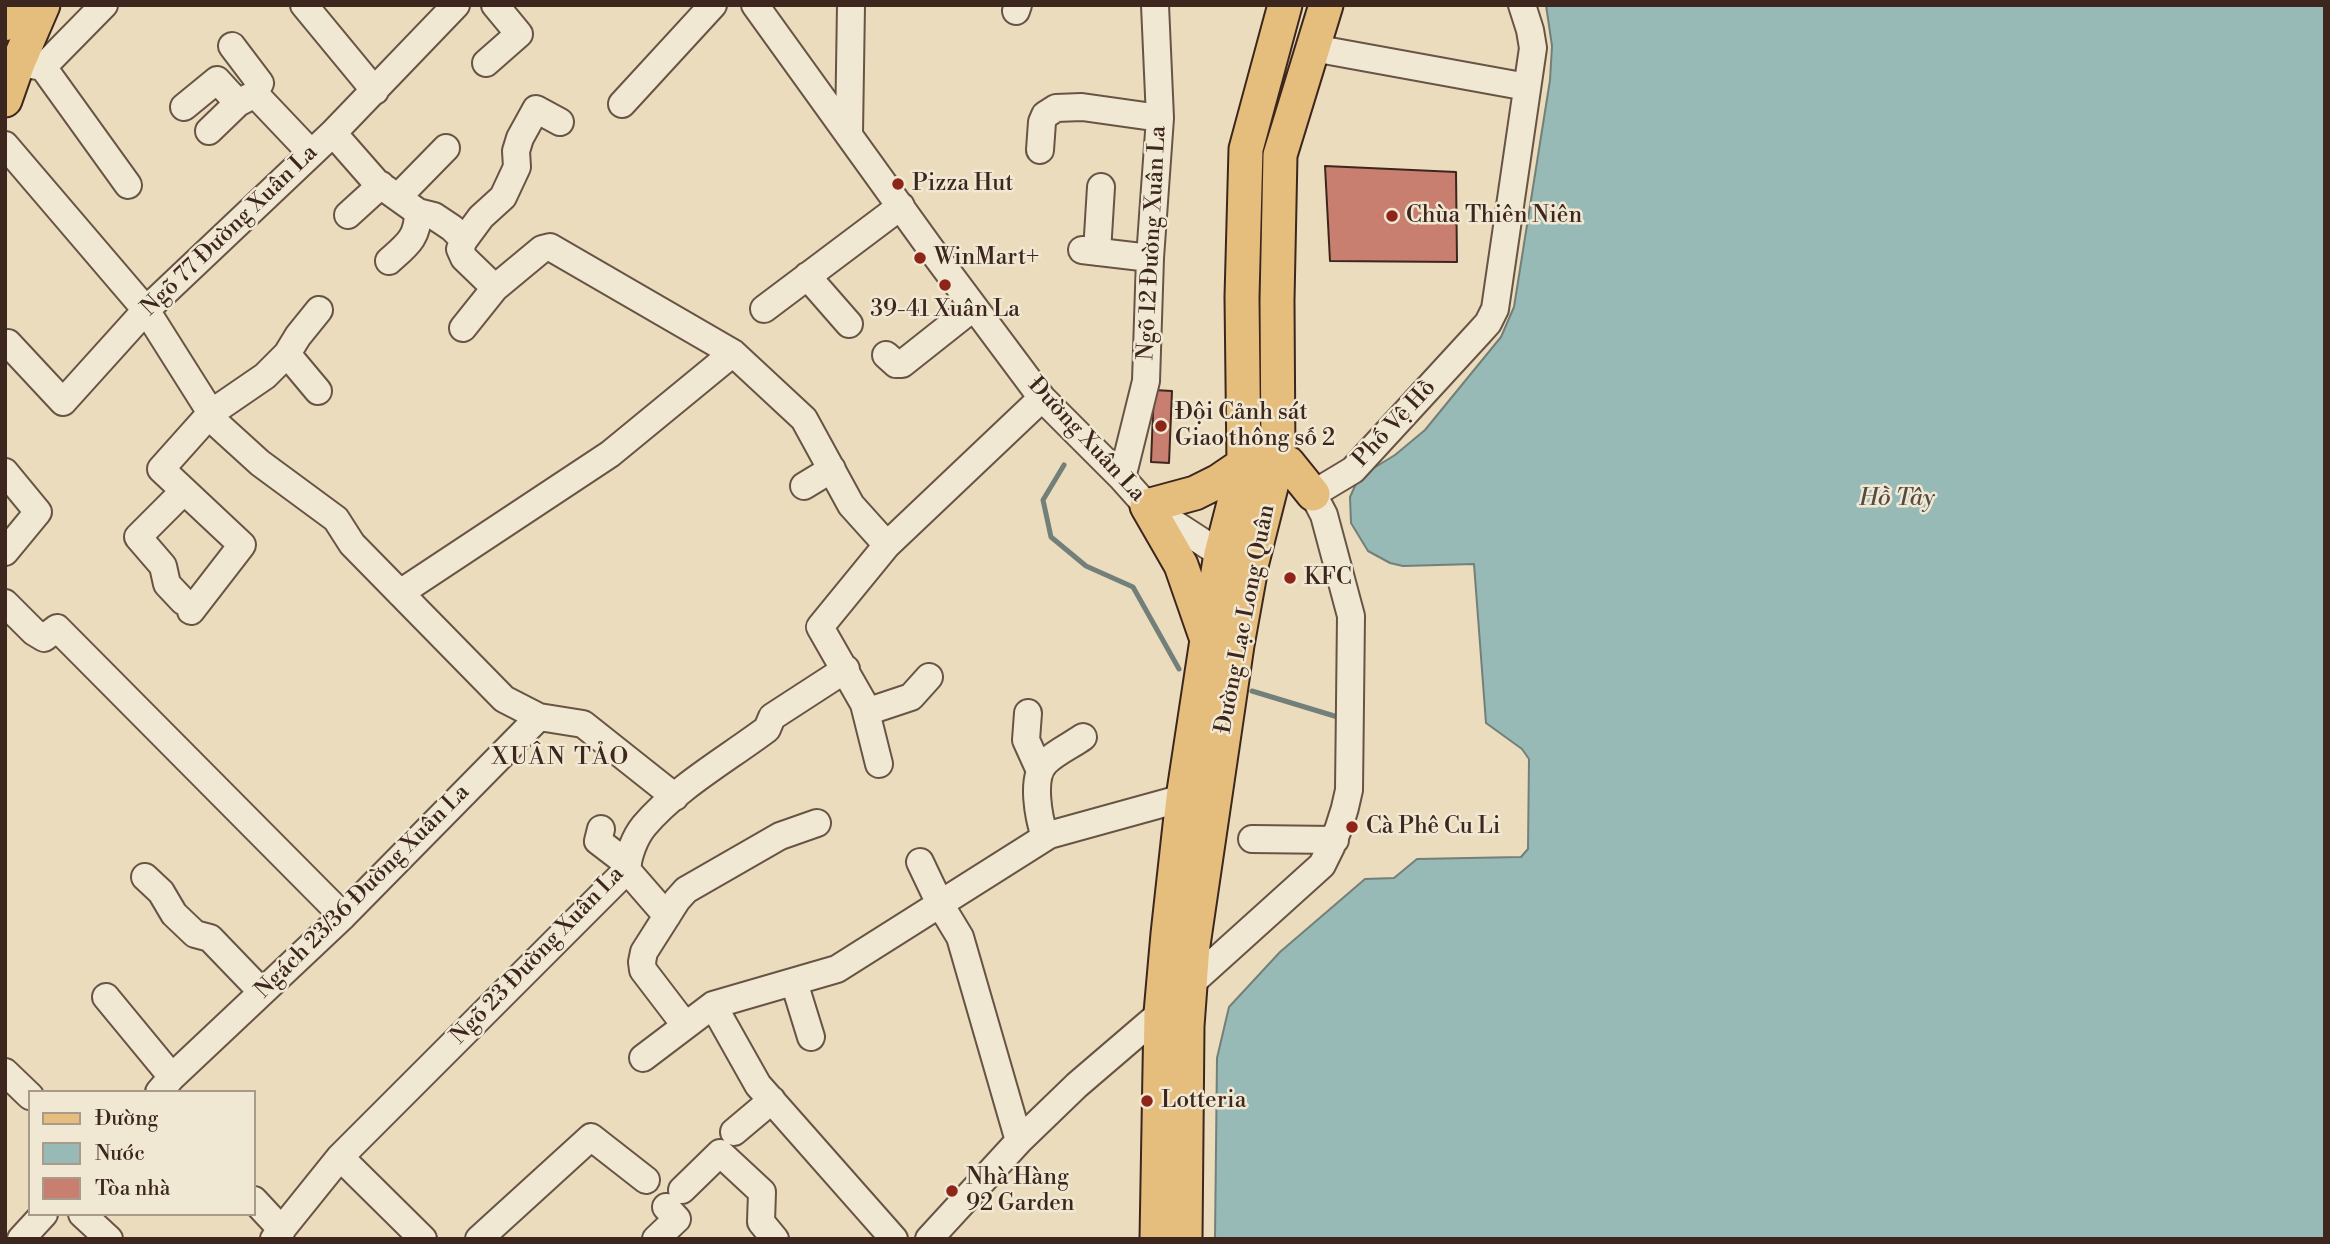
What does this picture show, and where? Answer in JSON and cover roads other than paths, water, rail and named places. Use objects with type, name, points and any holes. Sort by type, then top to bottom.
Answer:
[{"type":"highway","points":[[5,21],[12,5]]},
{"type":"main road","points":[[5,100],[30,65],[43,5]]},
{"type":"main road","name":"Đường Lạc Long Quân","points":[[1185,1239],[1189,985],[1237,645],[1237,558],[1244,464],[1242,297],[1245,149],[1285,5]]},
{"type":"main road","name":"Đường Lạc Long Quân","points":[[1157,1239],[1161,1013],[1183,798],[1207,640],[1278,459],[1280,155],[1326,5]]},
{"type":"main road","points":[[1207,640],[1181,565],[1147,506],[1195,493],[1244,464],[1278,459],[1287,463],[1313,494]]},
{"type":"street","points":[[104,5],[30,65],[128,185]]},
{"type":"street","points":[[304,5],[375,91]]},
{"type":"street","name":"Ngõ 77 Đường Xuân La","points":[[8,343],[63,402],[146,310],[334,133],[456,5]]},
{"type":"street","points":[[486,63],[519,34],[495,5]]},
{"type":"street","points":[[622,104],[713,5]]},
{"type":"street","name":"Đường Xuân La","points":[[755,5],[1042,398],[1147,506],[1237,558]]},
{"type":"street","points":[[849,132],[851,5]]},
{"type":"street","name":"Ngõ 12 Đường Xuân La","points":[[1122,478],[1146,381],[1150,258],[1160,118],[1155,5]]},
{"type":"street","name":"Phố Vệ Hồ","points":[[1313,494],[1353,471],[1488,323],[1495,309],[1533,48],[1522,5]]},
{"type":"street","points":[[1313,48],[1527,87]]},
{"type":"street","points":[[209,131],[260,83],[231,62]]},
{"type":"street","points":[[184,107],[217,80],[247,98],[311,153]]},
{"type":"street","points":[[1040,150],[1042,122],[1045,115],[1056,108],[1082,107],[1160,118]]},
{"type":"street","points":[[495,288],[464,258],[460,249],[481,217],[503,197],[517,167],[516,151],[520,138],[536,109],[560,122]]},
{"type":"street","points":[[334,133],[399,198],[418,224],[412,239],[389,261]]},
{"type":"street","points":[[5,145],[146,310],[216,423],[260,463],[336,519],[352,544],[504,699],[538,717],[583,724],[675,797]]},
{"type":"street","points":[[348,215],[399,198],[446,148]]},
{"type":"street","points":[[1101,187],[1090,251],[1150,258]]},
{"type":"street","points":[[399,198],[434,216],[464,240]]},
{"type":"street","points":[[764,309],[901,206]]},
{"type":"street","points":[[463,328],[495,288],[542,249],[550,247],[733,354],[804,419],[852,505],[887,545]]},
{"type":"street","points":[[807,276],[849,324]]},
{"type":"street","points":[[886,355],[896,365],[902,364],[974,307]]},
{"type":"street","points":[[184,491],[130,543],[163,566],[167,584],[187,606],[242,545],[162,469],[211,413],[265,376],[288,354],[298,336],[319,310]]},
{"type":"street","points":[[288,354],[318,391]]},
{"type":"street","points":[[400,593],[610,454],[733,354]]},
{"type":"street","points":[[879,764],[864,704],[820,627],[887,545],[1042,398]]},
{"type":"street","points":[[804,486],[832,469]]},
{"type":"street","points":[[5,472],[38,512],[5,552]]},
{"type":"street","points":[[938,1235],[1020,1141],[1072,1076],[1161,1013],[1322,865],[1335,840],[1349,790],[1351,616],[1324,515],[1313,494]]},
{"type":"street","points":[[5,603],[34,632],[44,638],[57,628],[343,916]]},
{"type":"street","name":"Ngõ 23 Đường Xuân La","points":[[278,1235],[340,1157],[628,867],[628,856],[643,827],[675,797],[767,729],[772,717],[846,669]]},
{"type":"street","points":[[866,712],[923,696]]},
{"type":"street","points":[[1028,713],[1026,740],[1040,771],[1039,819],[1045,837]]},
{"type":"street","name":"Ngách 23/36 Đường Xuân La","points":[[166,1084],[343,916],[538,717]]},
{"type":"street","points":[[1040,771],[1046,762],[1083,737]]},
{"type":"street","points":[[643,1058],[713,1004],[837,969],[1045,837],[1183,798]]},
{"type":"street","points":[[685,1025],[643,970],[644,952],[667,916],[686,890],[780,836],[817,824]]},
{"type":"street","points":[[601,829],[598,841],[628,867],[667,916]]},
{"type":"street","points":[[1252,839],[1335,840]]},
{"type":"street","points":[[920,862],[940,904],[960,937],[1020,1141]]},
{"type":"street","points":[[145,877],[161,892],[174,915],[195,934],[210,938],[262,992]]},
{"type":"street","points":[[794,982],[811,1037]]},
{"type":"street","points":[[106,997],[166,1084]]},
{"type":"street","points":[[713,1004],[758,1085],[894,1239]]},
{"type":"street","points":[[5,1072],[28,1094]]},
{"type":"street","points":[[734,1132],[772,1100]]},
{"type":"street","points":[[479,1239],[591,1137],[646,1180]]},
{"type":"street","points":[[656,1239],[677,1219],[674,1199],[720,1153],[762,1192],[761,1222],[775,1239]]},
{"type":"street","points":[[340,1157],[423,1239]]},
{"type":"street","points":[[256,1203],[278,1235]]},
{"type":"street","points":[[21,1239],[42,1216]]},
{"type":"street","points":[[84,1216],[109,1239]]},
{"type":"water","name":"Hồ Tây","points":[[1546,5],[2325,5],[2325,1239],[1215,1239],[1217,1058],[1229,1007],[1280,952],[1365,879],[1394,878],[1417,859],[1521,857],[1528,849],[1529,759],[1522,749],[1486,723],[1474,564],[1403,566],[1390,563],[1368,551],[1351,523],[1350,497],[1359,477],[1395,455],[1425,430],[1501,337],[1514,307],[1550,80],[1552,46]]},
{"type":"waterway","points":[[1064,465],[1043,500],[1051,537],[1086,566],[1133,587],[1179,669]]},
{"type":"waterway","points":[[1252,691],[1341,718]]},
{"type":"place","name":"Pizza Hut","points":[[898,184]]},
{"type":"place","name":"Chùa Thiên Niên","points":[[1392,216]]},
{"type":"place","name":"WinMart+","points":[[920,258]]},
{"type":"place","name":"39-41 Xuân La","points":[[945,285]]},
{"type":"place","name":"Đội Cảnh sát Giao thông số 2","points":[[1161,426]]},
{"type":"place","name":"KFC","points":[[1290,578]]},
{"type":"place","name":"Cà Phê Cu Li","points":[[1352,827]]},
{"type":"place","name":"Lotteria","points":[[1147,1101]]},
{"type":"place","name":"Nhà Hàng 92 Garden","points":[[952,1191]]},
{"type":"district","name":"XUÂN TẢO","points":[[561,758]]}]
